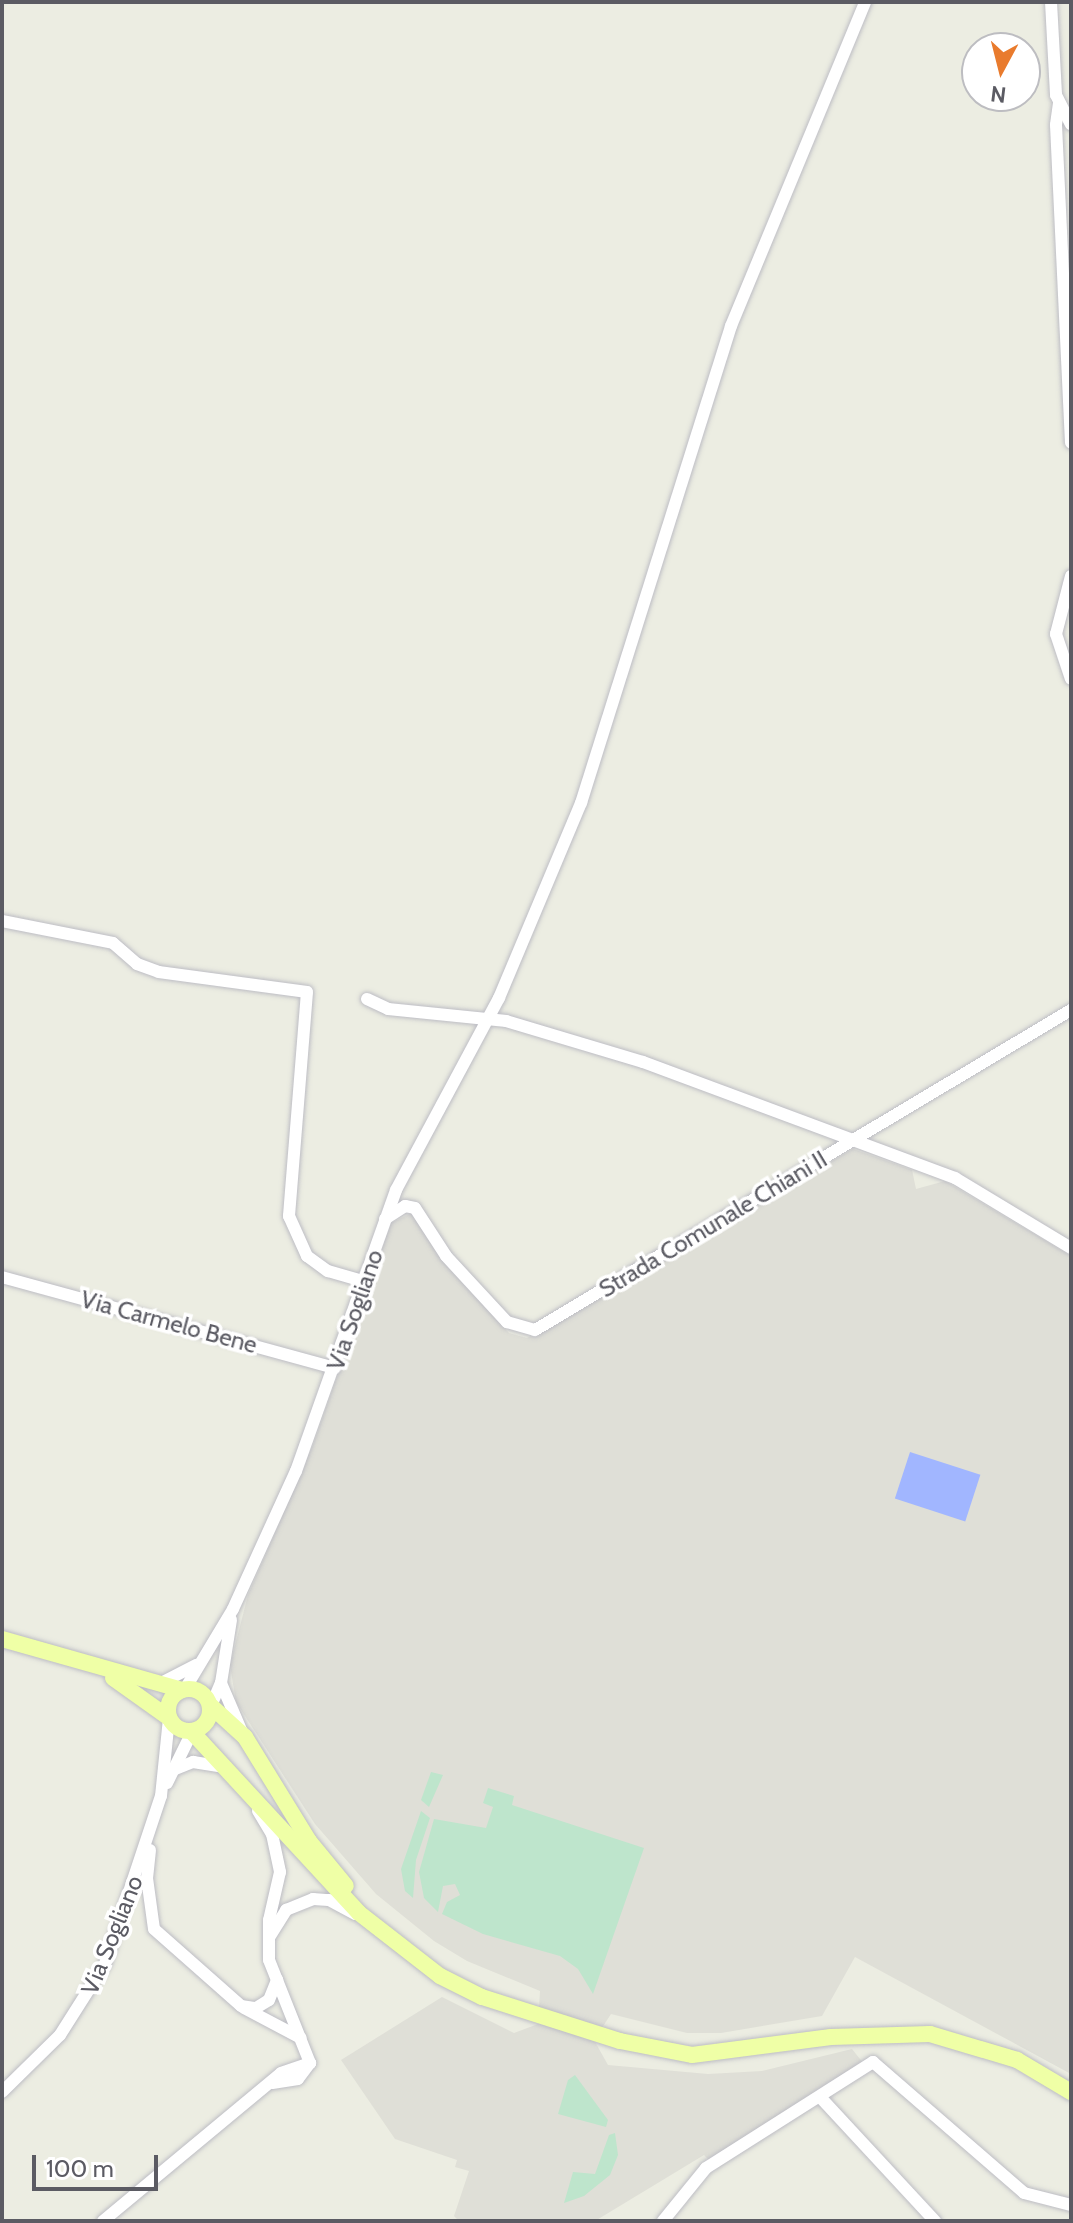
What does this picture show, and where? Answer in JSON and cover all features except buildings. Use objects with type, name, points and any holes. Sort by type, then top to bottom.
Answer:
[{"type":"main road","points":[[2,1639],[102,1670],[203,1694],[211,1706],[245,1737],[309,1841],[396,1940]]},
{"type":"main road","points":[[102,1670],[169,1718],[178,1729],[192,1732],[319,1873],[381,1929],[440,1976],[520,2010],[653,2050],[723,2054],[831,2037],[930,2034],[1017,2060],[1071,2092]]},
{"type":"main road","name":"Via Sogliano","points":[[169,1718],[169,1704],[183,1690]]},
{"type":"main road","name":"Via Sogliano","points":[[192,1732],[205,1726],[211,1706]]},
{"type":"street","name":"Via Sogliano","points":[[183,1690],[233,1609],[335,1368],[385,1219],[487,1017],[581,803],[731,326],[865,2]]},
{"type":"street","points":[[1051,2],[1059,103],[1056,125],[1071,443]]},
{"type":"street","points":[[1059,103],[1071,124]]},
{"type":"street","points":[[1071,576],[1056,634],[1071,679]]},
{"type":"street","points":[[2,921],[113,943],[137,964],[159,972],[307,992],[289,1216],[307,1256],[328,1271],[364,1281]]},
{"type":"street","points":[[367,999],[388,1009],[487,1017],[643,1062],[955,1178],[1071,1248]]},
{"type":"street","name":"Strada Comunale Chiani II","points":[[385,1219],[405,1206],[415,1208],[446,1256],[507,1322],[535,1330],[1071,1010]]},
{"type":"street","name":"Via Carmelo Bene","points":[[2,1277],[335,1368]]},
{"type":"street","name":"Via Sogliano","points":[[211,1706],[221,1683],[233,1609]]},
{"type":"street","points":[[158,1684],[202,1661]]},
{"type":"street","points":[[221,1683],[245,1737]]},
{"type":"street","name":"Via Sogliano","points":[[161,1796],[169,1718]]},
{"type":"street","name":"Via Sogliano","points":[[2,2092],[32,2067],[86,2000],[105,1964],[161,1796],[192,1732]]},
{"type":"street","points":[[173,1770],[193,1762],[225,1767]]},
{"type":"street","points":[[241,1785],[278,1852],[269,1939],[277,1980],[310,2063]]},
{"type":"street","points":[[151,1832],[147,1878],[154,1929],[241,2006],[303,2043]]},
{"type":"street","points":[[269,1939],[286,1910],[313,1899],[329,1900],[381,1929]]},
{"type":"street","points":[[241,2006],[256,2008],[269,2000],[277,1980]]},
{"type":"street","points":[[103,2221],[272,2083],[292,2065],[303,2043]]},
{"type":"street","points":[[663,2221],[706,2168],[821,2098],[873,2062],[879,2063],[948,2132],[1024,2193],[1071,2205]]},
{"type":"street","points":[[292,2065],[310,2063]]},
{"type":"street","points":[[272,2083],[298,2079],[310,2063]]},
{"type":"street","points":[[821,2098],[935,2221]]},
{"type":"shaded area","points":[[853,1149],[912,1170],[916,1189],[945,1181],[1071,1256],[1071,2074],[855,1957],[822,2016],[721,2033],[687,2033],[611,2014],[594,2040],[608,2065],[708,2074],[762,2071],[852,2049],[864,2064],[711,2162],[704,2155],[595,2221],[459,2221],[454,2216],[469,2171],[455,2167],[457,2160],[395,2139],[341,2060],[442,1997],[514,2033],[538,2024],[540,1991],[467,1961],[434,1941],[376,1894],[315,1824],[236,1702],[230,1665],[248,1595],[313,1445],[391,1223],[412,1213],[444,1263],[509,1333],[527,1338]]},
{"type":"green space","points":[[431,1772],[443,1775],[429,1807],[421,1800]]},
{"type":"green space","points":[[488,1788],[514,1796],[512,1805],[644,1848],[593,1994],[578,1969],[560,1956],[483,1934],[442,1914],[447,1902],[460,1895],[455,1884],[443,1886],[438,1912],[424,1898],[419,1872],[434,1819],[486,1828],[493,1807],[483,1803]]},
{"type":"green space","points":[[421,1811],[430,1818],[416,1860],[413,1898],[405,1891],[401,1869]]},
{"type":"green space","points":[[575,2075],[608,2120],[606,2127],[558,2114],[568,2080]]},
{"type":"green space","points":[[615,2133],[618,2155],[610,2175],[584,2196],[564,2203],[573,2172],[595,2174],[609,2135]]},
{"type":"water","points":[[910,1452],[980,1475],[965,1521],[895,1499]]}]
